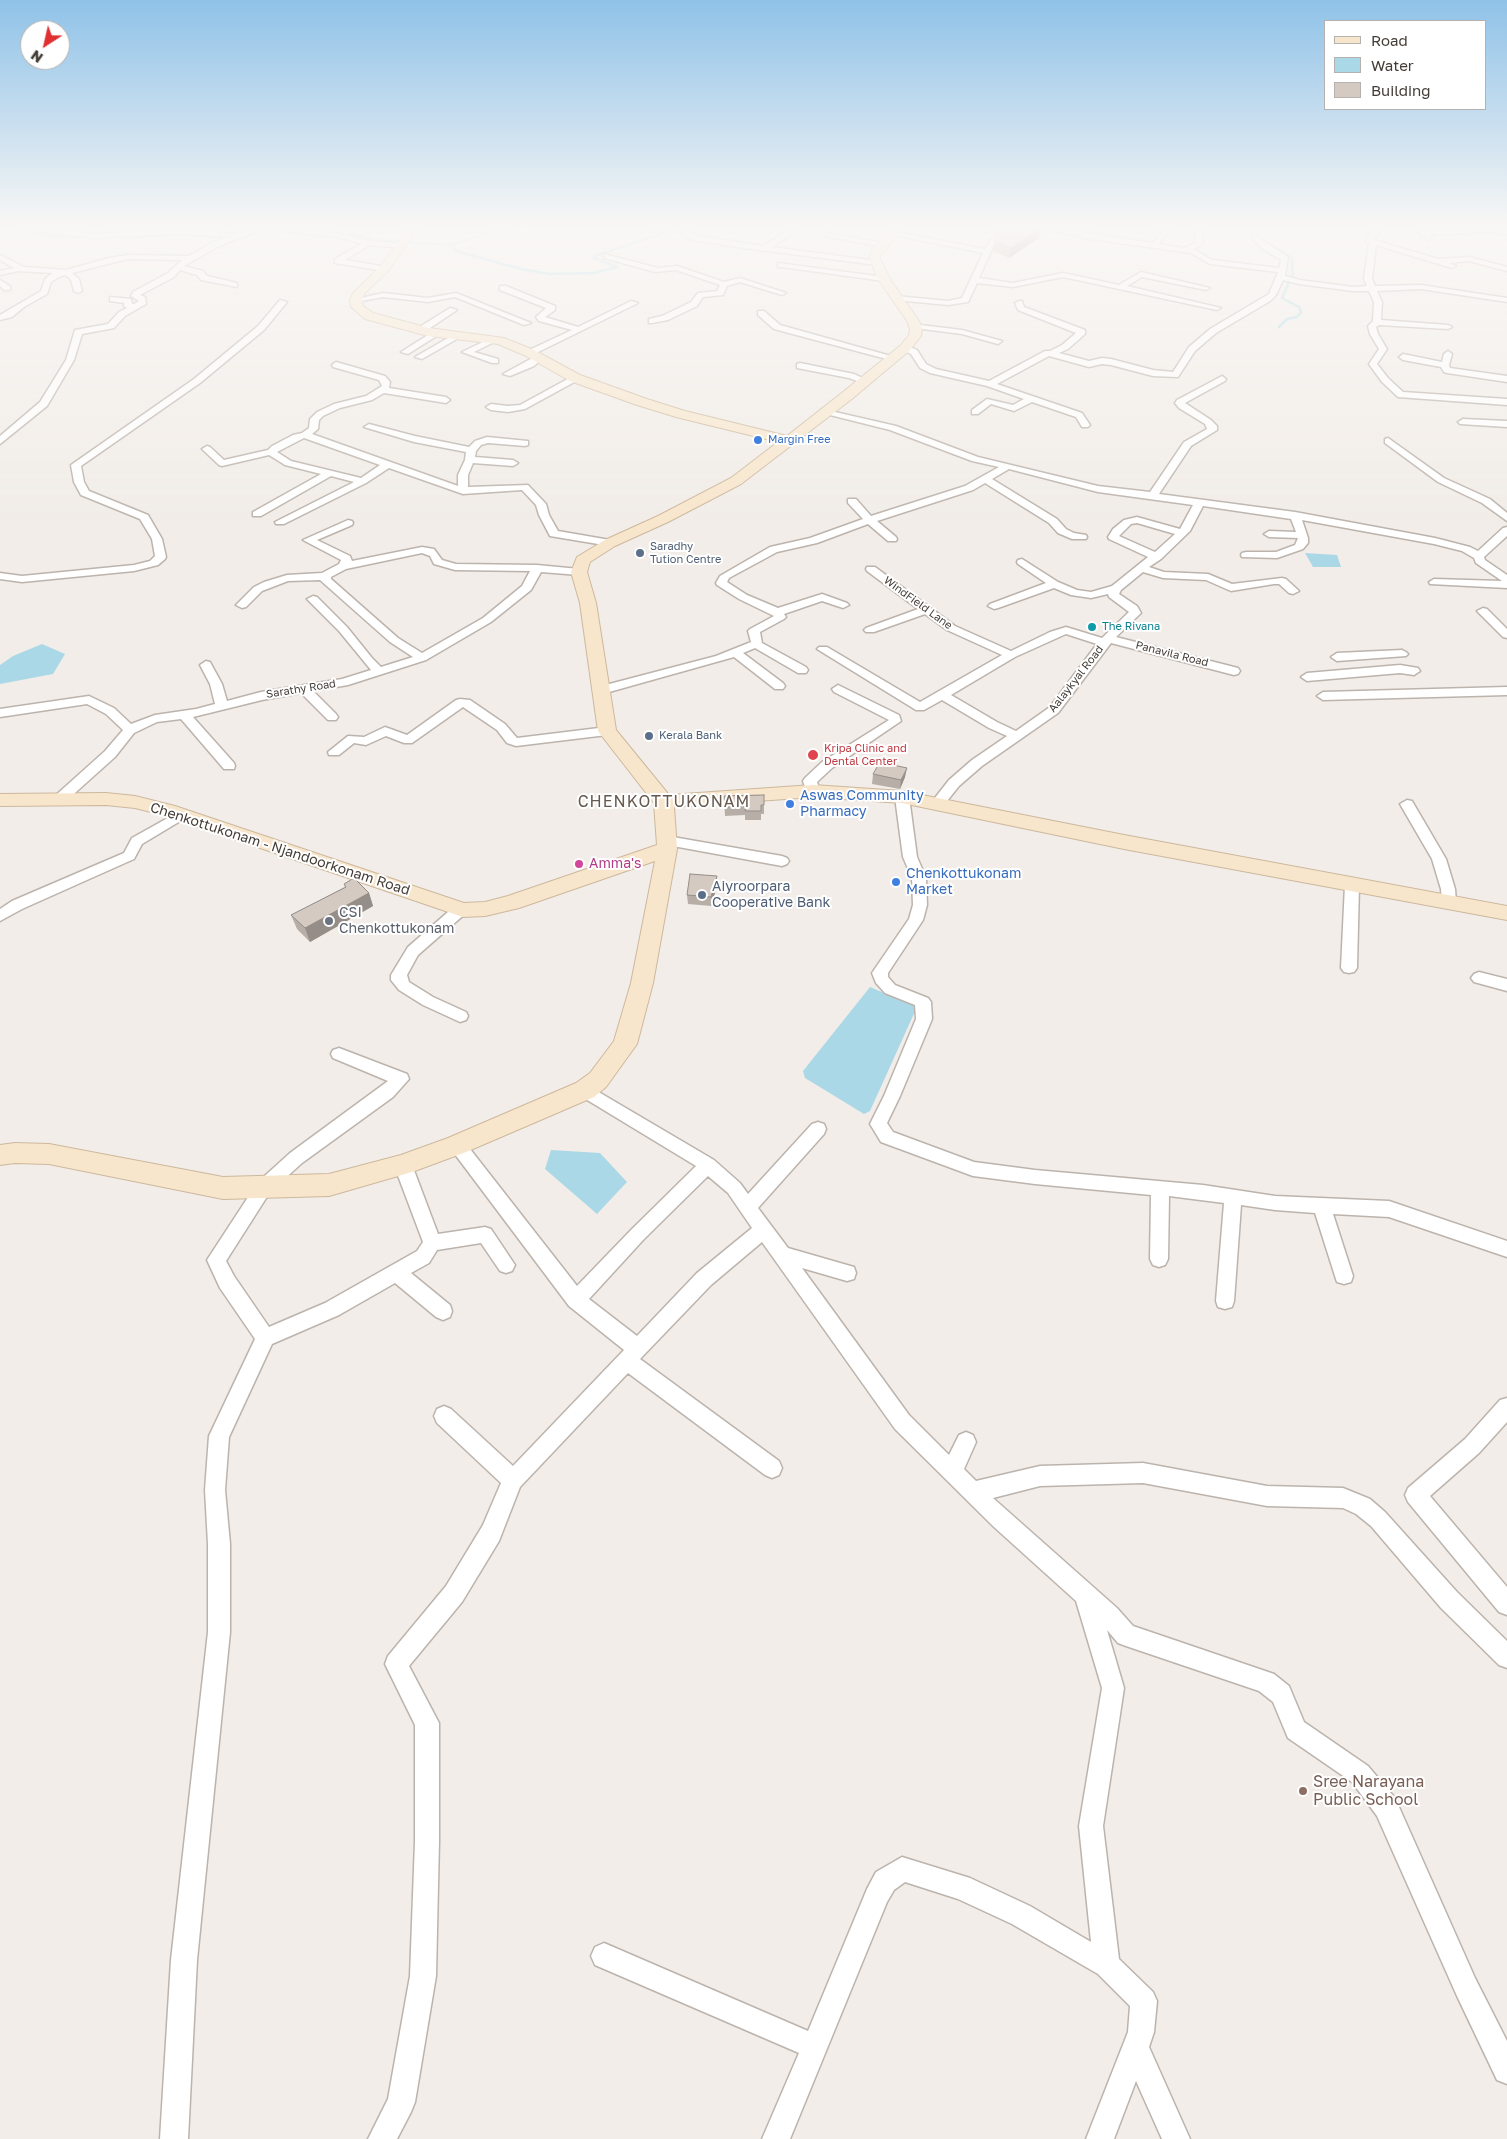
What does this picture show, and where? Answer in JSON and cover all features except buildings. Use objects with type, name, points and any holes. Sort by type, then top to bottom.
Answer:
[{"type":"main road","points":[[409,327],[438,333],[500,341],[534,355],[575,378],[660,408],[788,440]]},
{"type":"main road","points":[[0,1155],[14,1153],[49,1154],[223,1188],[329,1185],[403,1165],[457,1146],[585,1090],[598,1080],[625,1044],[642,983],[667,845],[664,802],[607,731],[588,603],[579,572],[583,560],[610,543],[664,519],[736,482],[826,411],[915,336],[915,327]]},
{"type":"main road","points":[[664,802],[813,791],[902,797],[1057,829],[1507,913]]},
{"type":"main road","name":"Chenkottukonam - Njandoorkonam Road","points":[[0,800],[62,798],[135,802],[182,814],[461,909],[485,909],[512,903],[667,845]]},
{"type":"street","points":[[0,441],[44,404],[70,360],[78,332],[108,327]]},
{"type":"street","points":[[0,576],[22,579],[134,568],[154,563],[162,558],[157,539],[144,517],[86,493],[79,482],[76,465],[197,381],[262,327]]},
{"type":"street","points":[[421,330],[426,327]]},
{"type":"street","points":[[571,327],[578,329]]},
{"type":"street","points":[[507,374],[531,364],[534,355],[583,327]]},
{"type":"street","points":[[777,327],[883,363]]},
{"type":"street","points":[[921,327],[962,332],[998,341]]},
{"type":"street","points":[[1051,354],[1065,346],[1082,332],[1067,327]]},
{"type":"street","points":[[1090,355],[1102,361],[1153,374],[1175,375],[1192,349],[1220,327]]},
{"type":"street","points":[[1372,327],[1374,334],[1384,349],[1374,364],[1392,388],[1401,395],[1507,402]]},
{"type":"street","points":[[1434,327],[1448,328]]},
{"type":"street","points":[[405,352],[438,333]]},
{"type":"street","points":[[419,357],[458,336]]},
{"type":"street","points":[[491,340],[466,352],[495,361]]},
{"type":"street","points":[[1065,346],[1074,349]]},
{"type":"street","points":[[800,366],[851,376],[914,352],[923,366],[933,371],[990,384],[1079,415],[1085,425]]},
{"type":"street","points":[[990,384],[1045,354],[1089,364],[1102,361]]},
{"type":"street","points":[[1448,354],[1445,365],[1447,370],[1507,379]]},
{"type":"street","points":[[1403,357],[1445,365]]},
{"type":"street","points":[[207,449],[222,463],[271,452],[275,448],[296,437],[305,435],[313,429],[315,419],[320,414],[337,406],[368,398],[383,390],[386,386],[386,382],[382,378],[336,366]]},
{"type":"street","points":[[491,407],[508,409],[522,407],[575,378]]},
{"type":"street","points":[[1152,496],[1187,444],[1212,430],[1212,426],[1208,422],[1182,406],[1181,400],[1222,379]]},
{"type":"street","points":[[383,390],[446,400]]},
{"type":"street","points":[[975,412],[990,402],[1014,408],[1030,398]]},
{"type":"street","points":[[826,411],[893,428],[975,459],[1098,490],[1295,515],[1435,541],[1466,549],[1479,556],[1480,561],[1507,580]]},
{"type":"street","points":[[1464,422],[1507,424]]},
{"type":"street","points":[[369,427],[470,455],[514,463]]},
{"type":"street","points":[[305,435],[464,490],[524,487],[542,504],[544,515],[554,534],[610,543]]},
{"type":"street","points":[[464,490],[463,475],[470,455],[478,443],[487,440],[525,442]]},
{"type":"street","points":[[1388,441],[1441,480],[1486,502],[1507,518]]},
{"type":"street","points":[[271,452],[288,464],[363,481]]},
{"type":"street","points":[[280,522],[363,481],[389,464]]},
{"type":"street","points":[[756,644],[757,640],[754,631],[780,617],[777,612],[743,597],[721,583],[722,580],[774,549],[813,541],[869,520],[969,488],[1008,466]]},
{"type":"street","points":[[257,514],[329,473]]},
{"type":"street","points":[[986,479],[1053,521],[1062,531],[1072,536],[1082,537]]},
{"type":"street","points":[[852,501],[869,520],[892,539]]},
{"type":"street","points":[[1022,562],[1054,584],[1083,594],[1110,592],[1157,557],[1182,533],[1200,504]]},
{"type":"street","points":[[1246,555],[1277,555],[1294,550],[1303,543],[1302,534],[1295,515]]},
{"type":"street","points":[[1157,557],[1113,537],[1128,522],[1137,520],[1182,533]]},
{"type":"street","points":[[343,566],[347,561],[346,558],[308,540],[348,523]]},
{"type":"street","points":[[1479,556],[1507,530]]},
{"type":"street","points":[[1270,534],[1302,534]]},
{"type":"street","points":[[242,605],[258,589],[287,578],[326,576],[343,566],[422,550],[430,551],[434,554],[438,562],[455,567],[537,568],[579,572]]},
{"type":"street","name":"Sarathy Road","points":[[62,798],[110,754],[130,730],[155,719],[184,715],[261,696],[344,682],[422,658],[488,620],[527,588],[537,568]]},
{"type":"street","points":[[1142,568],[1163,576],[1208,577],[1231,588],[1282,581],[1293,591]]},
{"type":"street","name":"WindField Lane","points":[[871,570],[951,628],[1011,655]]},
{"type":"street","points":[[326,576],[328,583],[394,640],[422,658]]},
{"type":"street","points":[[1434,582],[1507,585]]},
{"type":"street","points":[[994,606],[1054,584]]},
{"type":"street","name":"Aalaykyal Road","points":[[938,803],[954,783],[976,763],[1054,710],[1106,641],[1134,612],[1133,608],[1110,592]]},
{"type":"street","points":[[777,612],[822,597],[843,605]]},
{"type":"street","points":[[312,599],[343,629],[368,661],[379,671]]},
{"type":"street","points":[[870,630],[926,610]]},
{"type":"street","points":[[1483,611],[1505,630]]},
{"type":"street","points":[[824,649],[920,707],[1011,655],[1029,648],[1054,634],[1066,630],[1106,641]]},
{"type":"street","name":"Panavila Road","points":[[1106,641],[1234,671]]},
{"type":"street","points":[[602,690],[736,653],[756,644]]},
{"type":"street","points":[[756,644],[802,670]]},
{"type":"street","points":[[1337,657],[1399,650],[1431,694]]},
{"type":"street","points":[[736,653],[779,686]]},
{"type":"street","points":[[206,665],[216,684],[222,706]]},
{"type":"street","points":[[1306,677],[1400,669],[1414,671]]},
{"type":"street","points":[[813,791],[810,781],[827,765],[896,718],[838,689]]},
{"type":"street","points":[[304,690],[332,717]]},
{"type":"street","points":[[1323,696],[1507,691]]},
{"type":"street","points":[[942,694],[993,725],[1017,736]]},
{"type":"street","points":[[0,713],[89,700],[110,711],[130,730]]},
{"type":"street","points":[[334,752],[352,739],[366,741],[384,731],[408,740],[460,703],[466,703],[501,727],[511,740],[516,742],[607,731]]},
{"type":"street","points":[[184,715],[229,766]]},
{"type":"street","points":[[902,797],[910,857],[919,878],[920,905],[916,920],[880,973],[881,979],[890,989],[923,1002],[924,1019],[892,1096],[878,1124],[887,1137],[973,1169],[1035,1177],[1233,1196],[1276,1203],[1388,1209],[1507,1249]]},
{"type":"street","points":[[1406,804],[1438,859],[1448,889],[1449,902]]},
{"type":"street","points":[[0,916],[17,905],[129,856],[137,841],[182,814]]},
{"type":"street","points":[[667,845],[782,862]]},
{"type":"street","points":[[1349,968],[1352,885]]},
{"type":"street","points":[[460,1016],[428,1001],[404,986],[399,980],[399,975],[413,951],[461,909]]},
{"type":"street","points":[[1478,978],[1507,985]]},
{"type":"street","points":[[265,1338],[227,1282],[216,1260],[264,1187],[296,1158],[387,1092],[401,1079],[339,1054]]},
{"type":"street","points":[[585,1090],[708,1164],[734,1188],[902,1422],[1001,1520],[1109,1616],[1126,1635],[1266,1682],[1281,1694],[1296,1730],[1360,1774],[1386,1807],[1466,1987],[1507,2070]]},
{"type":"street","points":[[747,1208],[818,1129]]},
{"type":"street","points":[[457,1146],[576,1300],[632,1355],[772,1468]]},
{"type":"street","points":[[576,1300],[708,1164]]},
{"type":"street","points":[[403,1165],[432,1243]]},
{"type":"street","points":[[1159,1259],[1160,1188]]},
{"type":"street","points":[[1225,1301],[1233,1196]]},
{"type":"street","points":[[1321,1205],[1344,1276]]},
{"type":"street","points":[[382,2139],[401,2102],[423,1976],[427,1841],[427,1723],[396,1664],[454,1594],[491,1533],[513,1480],[704,1279],[763,1230]]},
{"type":"street","points":[[432,1243],[485,1235],[506,1265]]},
{"type":"street","points":[[174,2139],[184,1960],[219,1632],[219,1544],[215,1490],[219,1436],[265,1338],[332,1309],[397,1273],[423,1258],[432,1243]]},
{"type":"street","points":[[780,1254],[847,1273]]},
{"type":"street","points":[[397,1273],[443,1311]]},
{"type":"street","points":[[1507,1407],[1472,1446],[1415,1495],[1507,1604]]},
{"type":"street","points":[[444,1416],[513,1480]]},
{"type":"street","points":[[952,1471],[966,1442]]},
{"type":"street","points":[[974,1492],[1040,1476],[1143,1473],[1267,1496],[1343,1498],[1363,1506],[1378,1519],[1449,1600],[1507,1657]]},
{"type":"street","points":[[1086,1595],[1113,1688],[1091,1826],[1107,1965]]},
{"type":"street","points":[[776,2139],[872,1912],[876,1898],[885,1881],[902,1869],[962,1887],[1013,1911],[1107,1965],[1144,2001],[1141,2032],[1100,2139]]},
{"type":"street","points":[[604,1956],[815,2047]]},
{"type":"street","points":[[1135,2048],[1176,2139]]},
{"type":"water","points":[[1305,553],[1337,555],[1341,567],[1313,567]]},
{"type":"water","points":[[42,644],[65,654],[53,674],[0,684],[0,665],[13,656]]},
{"type":"water","points":[[870,987],[917,1007],[870,1111],[864,1114],[805,1078],[803,1071]]},
{"type":"water","points":[[551,1150],[600,1153],[627,1182],[597,1214],[545,1169]]},
{"type":"place","name":"Margin Free","points":[[758,440]]},
{"type":"place","name":"Saradhy Tution Centre","points":[[640,553]]},
{"type":"place","name":"The Rivana","points":[[1092,627]]},
{"type":"place","name":"Kerala Bank","points":[[649,736]]},
{"type":"place","name":"Kripa Clinic and Dental Center","points":[[813,755]]},
{"type":"place","name":"Aswas Community Pharmacy","points":[[790,804]]},
{"type":"place","name":"Amma's","points":[[579,864]]},
{"type":"place","name":"Chenkottukonam Market","points":[[896,882]]},
{"type":"place","name":"Aiyroorpara Cooperative Bank","points":[[702,895]]},
{"type":"place","name":"CSI Chenkottukonam","points":[[329,921]]},
{"type":"place","name":"Sree Narayana Public School","points":[[1303,1791]]},
{"type":"district","name":"CHENKOTTUKONAM","points":[[664,802]]}]
